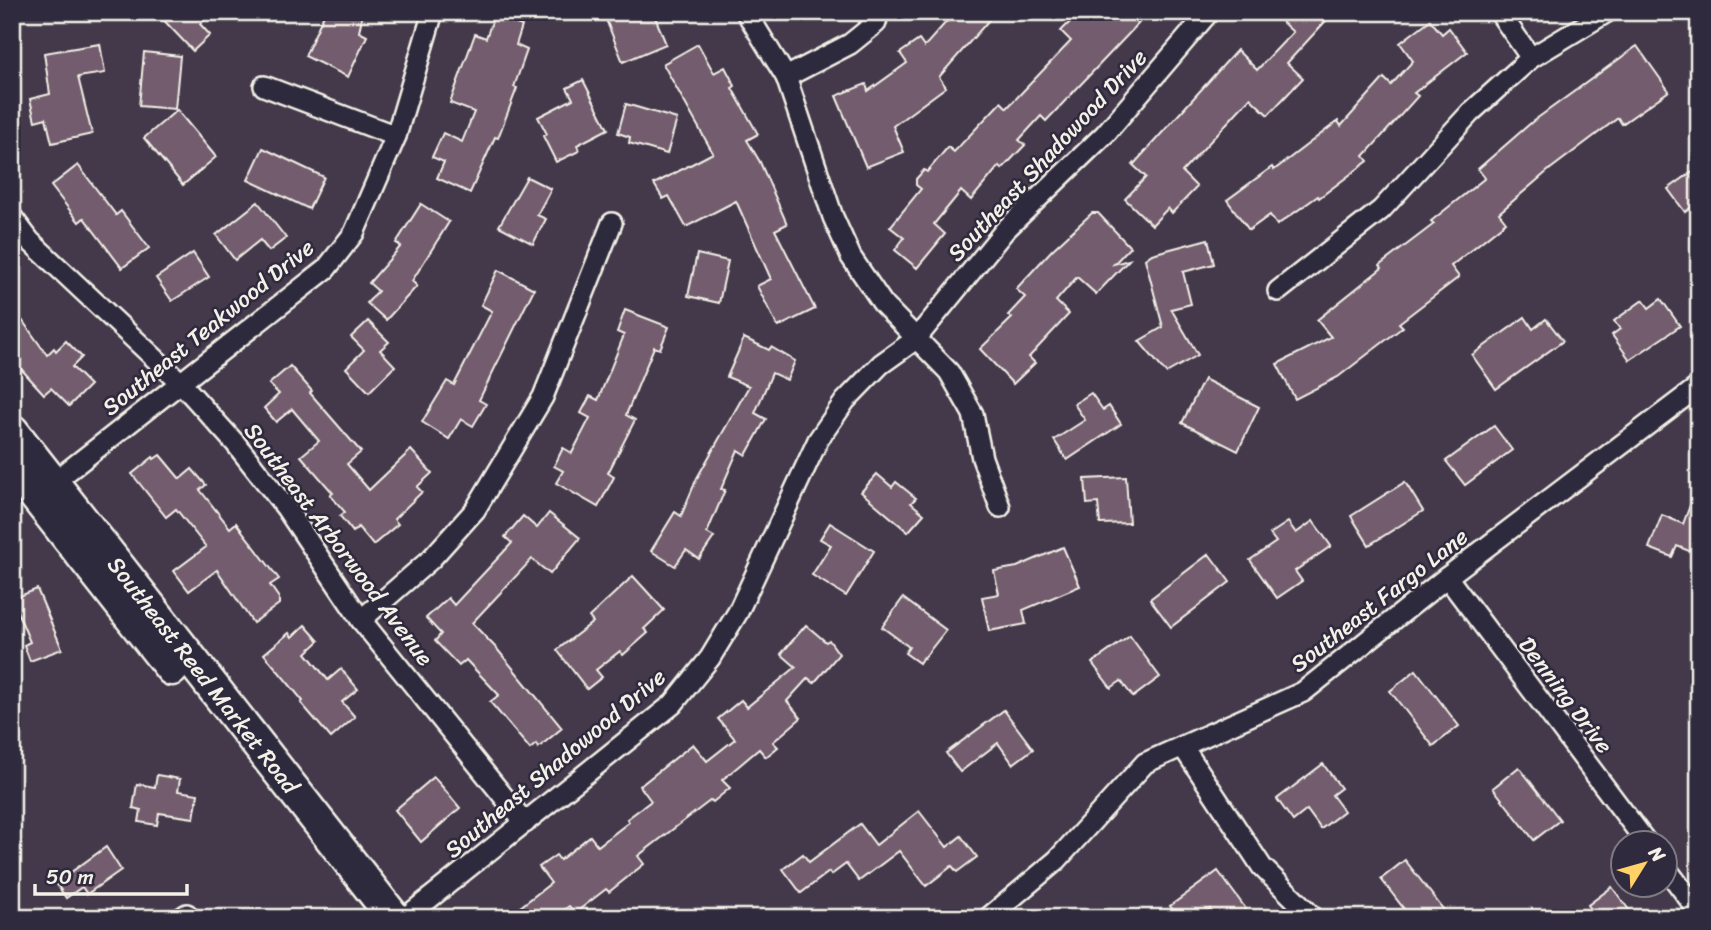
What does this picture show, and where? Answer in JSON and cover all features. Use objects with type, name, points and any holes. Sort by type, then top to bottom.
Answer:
[{"type":"main road","name":"Southeast Reed Market Road","points":[[12,431],[45,489],[368,918]]},
{"type":"main road","name":"Southeast Reed Market Road","points":[[12,466],[45,489],[394,918]]},
{"type":"street","name":"Southeast Teakwood Drive","points":[[45,489],[326,269],[354,233],[396,136],[433,12]]},
{"type":"street","points":[[746,12],[786,77],[833,217],[851,257],[883,304],[948,372],[973,414],[982,458],[1000,507]]},
{"type":"street","points":[[786,77],[849,44],[876,23],[878,12]]},
{"type":"street","name":"Southeast Shadowood Drive","points":[[405,918],[673,704],[710,658],[738,612],[818,440],[845,401],[881,364],[916,339],[1005,229],[1105,134],[1209,12]]},
{"type":"street","points":[[1499,12],[1531,58]]},
{"type":"street","points":[[1278,291],[1381,210],[1470,113],[1531,58],[1607,12]]},
{"type":"street","points":[[264,86],[396,136]]},
{"type":"street","name":"Southeast Arborwood Avenue","points":[[12,218],[30,241],[180,382],[236,444],[286,508],[361,620],[525,823]]},
{"type":"street","points":[[361,620],[431,559],[475,510],[543,397],[612,223]]},
{"type":"street","name":"Southeast Fargo Lane","points":[[988,918],[1058,860],[1145,763],[1303,692],[1447,578],[1696,394]]},
{"type":"street","name":"Denning Drive","points":[[1447,578],[1635,828]]},
{"type":"street","points":[[1183,747],[1262,867],[1314,918]]},
{"type":"street","points":[[1680,887],[1699,912]]},
{"type":"building","points":[[156,12],[212,12],[200,24],[210,35],[193,51]]},
{"type":"building","points":[[325,12],[363,12],[359,32],[367,36],[348,77],[305,56]]},
{"type":"building","points":[[603,12],[653,12],[666,44],[623,62]]},
{"type":"building","points":[[955,12],[996,12],[939,77],[946,87],[893,126],[904,152],[866,167],[836,96],[866,84],[868,91],[907,63],[900,53],[919,40],[924,47]]},
{"type":"building","points":[[1080,12],[1128,12],[1139,23],[1046,121],[1041,116],[1019,140],[1025,145],[1002,169],[999,166],[971,200],[961,191],[934,224],[945,234],[917,268],[895,250],[904,238],[890,227],[921,189],[916,185],[916,179],[924,170],[927,172],[948,147],[954,152],[1001,102],[1007,108],[1071,41],[1061,31]]},
{"type":"building","points":[[1271,12],[1334,12],[1287,63],[1303,78],[1268,115],[1250,98],[1182,172],[1197,187],[1172,213],[1168,208],[1152,225],[1125,199],[1146,177],[1133,165],[1237,50],[1257,70],[1293,32]]},
{"type":"building","points":[[494,16],[522,26],[516,45],[527,50],[514,87],[517,88],[498,138],[495,137],[470,193],[437,178],[444,162],[432,157],[443,133],[462,142],[474,112],[450,103],[475,34],[486,38]]},
{"type":"building","points":[[1430,20],[1442,34],[1449,28],[1467,52],[1414,93],[1418,96],[1364,156],[1368,161],[1277,225],[1270,215],[1249,230],[1227,200],[1272,167],[1274,170],[1338,121],[1341,126],[1384,78],[1391,85],[1413,61],[1400,43]]},
{"type":"building","points":[[100,44],[105,73],[78,77],[92,134],[52,143],[46,118],[35,121],[30,99],[50,94],[44,53]]},
{"type":"building","points":[[698,44],[714,73],[725,67],[735,86],[732,88],[758,134],[747,140],[760,162],[787,224],[775,230],[815,309],[778,327],[757,286],[771,279],[736,201],[686,227],[669,196],[663,199],[654,184],[713,153],[663,64]]},
{"type":"building","points":[[1637,46],[1669,91],[1622,124],[1618,118],[1549,170],[1499,213],[1506,222],[1451,266],[1459,277],[1399,323],[1403,327],[1338,377],[1295,399],[1277,364],[1331,337],[1317,320],[1382,268],[1380,265],[1434,224],[1431,221],[1485,178],[1478,169],[1532,122]]},
{"type":"building","points":[[144,52],[180,56],[175,109],[139,106]]},
{"type":"building","points":[[583,80],[608,129],[577,145],[579,151],[556,162],[543,136],[547,134],[538,117],[573,99],[567,88]]},
{"type":"building","points":[[626,104],[677,119],[667,154],[629,143],[630,137],[618,133]]},
{"type":"building","points":[[177,110],[216,157],[183,185],[144,138]]},
{"type":"building","points":[[263,148],[324,177],[309,209],[248,180]]},
{"type":"building","points":[[78,165],[116,215],[121,211],[149,248],[122,268],[84,218],[79,222],[51,186]]},
{"type":"building","points":[[1699,167],[1699,202],[1685,212],[1668,189]]},
{"type":"building","points":[[527,177],[551,189],[537,215],[546,219],[533,244],[499,226]]},
{"type":"building","points":[[258,202],[286,238],[269,251],[260,240],[235,260],[216,235]]},
{"type":"building","points":[[421,204],[449,222],[412,281],[417,286],[386,320],[367,303],[378,291],[369,283],[401,246],[396,243]]},
{"type":"building","points":[[1092,213],[1098,213],[1130,247],[1114,264],[1129,260],[1096,294],[1077,277],[1056,301],[1069,314],[1029,357],[1035,363],[1013,384],[980,349],[1012,318],[1008,315],[1025,297],[1016,289],[1052,250]]},
{"type":"building","points":[[1208,239],[1214,264],[1183,272],[1191,304],[1171,309],[1198,355],[1166,373],[1139,341],[1163,327],[1145,259],[1152,254]]},
{"type":"building","points":[[193,253],[209,277],[172,301],[156,278]]},
{"type":"building","points":[[697,254],[728,261],[719,303],[688,296]]},
{"type":"building","points":[[498,270],[534,289],[479,400],[486,404],[473,426],[461,419],[449,439],[422,422],[447,381],[454,385],[492,311],[481,305]]},
{"type":"building","points":[[1661,299],[1680,326],[1630,360],[1612,335],[1620,329],[1614,321],[1643,300],[1649,308]]},
{"type":"building","points":[[12,306],[47,355],[54,348],[56,351],[66,341],[82,357],[72,367],[90,385],[69,406],[51,388],[44,394],[12,359]]},
{"type":"building","points":[[625,310],[669,327],[660,349],[654,347],[626,415],[635,420],[608,473],[614,477],[598,507],[556,483],[563,471],[554,466],[563,448],[572,453],[590,418],[581,413],[590,396],[598,400],[624,335],[617,332]]},
{"type":"building","points":[[1525,317],[1533,329],[1546,319],[1563,341],[1496,389],[1472,355]]},
{"type":"building","points":[[368,321],[389,342],[380,350],[395,366],[369,392],[346,368],[364,350],[351,337]]},
{"type":"building","points":[[744,338],[769,350],[771,347],[795,361],[787,380],[772,373],[755,413],[766,419],[746,455],[738,450],[721,489],[725,490],[707,533],[714,537],[699,559],[686,550],[675,566],[651,551],[675,512],[681,516],[697,478],[749,386],[727,377]]},
{"type":"building","points":[[290,366],[361,452],[347,464],[369,490],[411,450],[432,473],[417,487],[422,492],[394,519],[398,524],[373,545],[358,527],[353,532],[340,516],[345,512],[330,495],[333,493],[301,456],[319,441],[292,409],[276,422],[264,408],[279,394],[269,384]]},
{"type":"building","points":[[1204,379],[1259,407],[1238,451],[1182,423]]},
{"type":"building","points":[[1091,393],[1103,410],[1109,406],[1121,424],[1067,460],[1054,440],[1085,420],[1074,404]]},
{"type":"building","points":[[1494,426],[1512,450],[1465,485],[1446,461]]},
{"type":"building","points":[[160,455],[180,479],[192,469],[206,485],[200,490],[230,528],[236,523],[279,579],[270,585],[279,598],[279,604],[253,623],[217,570],[189,591],[174,571],[206,547],[176,509],[166,517],[132,474],[153,457],[154,459]]},
{"type":"building","points":[[877,474],[892,487],[896,482],[916,498],[911,503],[924,514],[908,532],[861,492]]},
{"type":"building","points":[[1126,477],[1129,523],[1100,524],[1098,503],[1087,504],[1085,479]]},
{"type":"building","points":[[1405,482],[1423,511],[1369,545],[1351,516]]},
{"type":"building","points":[[1697,487],[1699,555],[1677,546],[1672,557],[1649,548],[1662,515],[1683,524]]},
{"type":"building","points":[[549,513],[580,538],[550,574],[532,559],[472,623],[562,728],[538,748],[536,744],[530,749],[490,702],[499,695],[466,660],[459,666],[435,641],[441,634],[426,618],[448,598],[454,605],[512,543],[505,537],[523,516],[537,528]]},
{"type":"building","points":[[1313,521],[1331,546],[1295,571],[1302,581],[1277,598],[1250,560],[1276,542],[1270,534],[1288,522],[1296,533]]},
{"type":"building","points":[[830,523],[874,551],[846,596],[812,575],[831,545],[820,539]]},
{"type":"building","points":[[1063,547],[1080,586],[1023,610],[1026,624],[989,631],[982,597],[999,594],[994,571],[1017,567]]},
{"type":"building","points":[[1209,554],[1230,582],[1171,627],[1150,599]]},
{"type":"building","points":[[633,576],[664,610],[644,629],[648,633],[623,655],[620,651],[596,670],[602,677],[587,689],[557,650],[593,622],[589,617]]},
{"type":"building","points":[[37,589],[62,649],[30,661],[24,645],[30,642],[12,599]]},
{"type":"building","points":[[903,598],[946,630],[919,663],[905,653],[909,647],[882,627]]},
{"type":"building","points":[[305,625],[319,641],[306,653],[328,680],[341,669],[358,689],[342,702],[355,717],[331,738],[264,654],[289,633],[292,637]]},
{"type":"building","points":[[806,625],[826,642],[829,640],[839,654],[814,683],[808,678],[787,701],[801,718],[773,742],[778,747],[766,757],[759,749],[722,780],[730,788],[638,856],[644,864],[609,892],[606,889],[575,913],[569,906],[553,918],[506,918],[551,883],[539,867],[556,855],[560,860],[590,836],[598,846],[629,822],[627,819],[651,801],[640,786],[693,744],[707,761],[735,739],[718,719],[741,700],[747,707],[796,667],[781,654]]},
{"type":"building","points":[[1130,636],[1160,677],[1133,697],[1121,681],[1111,688],[1092,663]]},
{"type":"building","points":[[1416,670],[1459,726],[1433,746],[1390,691]]},
{"type":"building","points":[[1004,710],[1033,749],[1013,764],[998,743],[960,772],[946,753]]},
{"type":"building","points":[[1323,764],[1341,788],[1332,795],[1344,811],[1321,829],[1307,810],[1293,821],[1277,799]]},
{"type":"building","points":[[1519,767],[1560,820],[1534,840],[1493,788]]},
{"type":"building","points":[[157,775],[180,779],[178,791],[198,794],[194,818],[159,813],[157,825],[139,822],[141,810],[133,808],[137,784],[155,787]]},
{"type":"building","points":[[434,777],[460,808],[421,842],[395,810]]},
{"type":"building","points":[[919,811],[947,847],[961,836],[977,857],[957,872],[952,866],[926,886],[899,851],[859,881],[846,864],[831,875],[829,872],[801,893],[783,869],[803,854],[809,862],[860,824],[876,845]]},
{"type":"building","points":[[106,847],[121,870],[87,894],[82,887],[66,898],[56,883]]},
{"type":"building","points":[[1405,860],[1450,918],[1411,918],[1381,879]]},
{"type":"building","points":[[1218,871],[1246,909],[1234,918],[1216,918],[1210,909],[1198,918],[1179,918],[1170,906]]},
{"type":"building","points":[[1610,888],[1610,898],[1620,898],[1635,918],[1598,918],[1588,905]]}]
